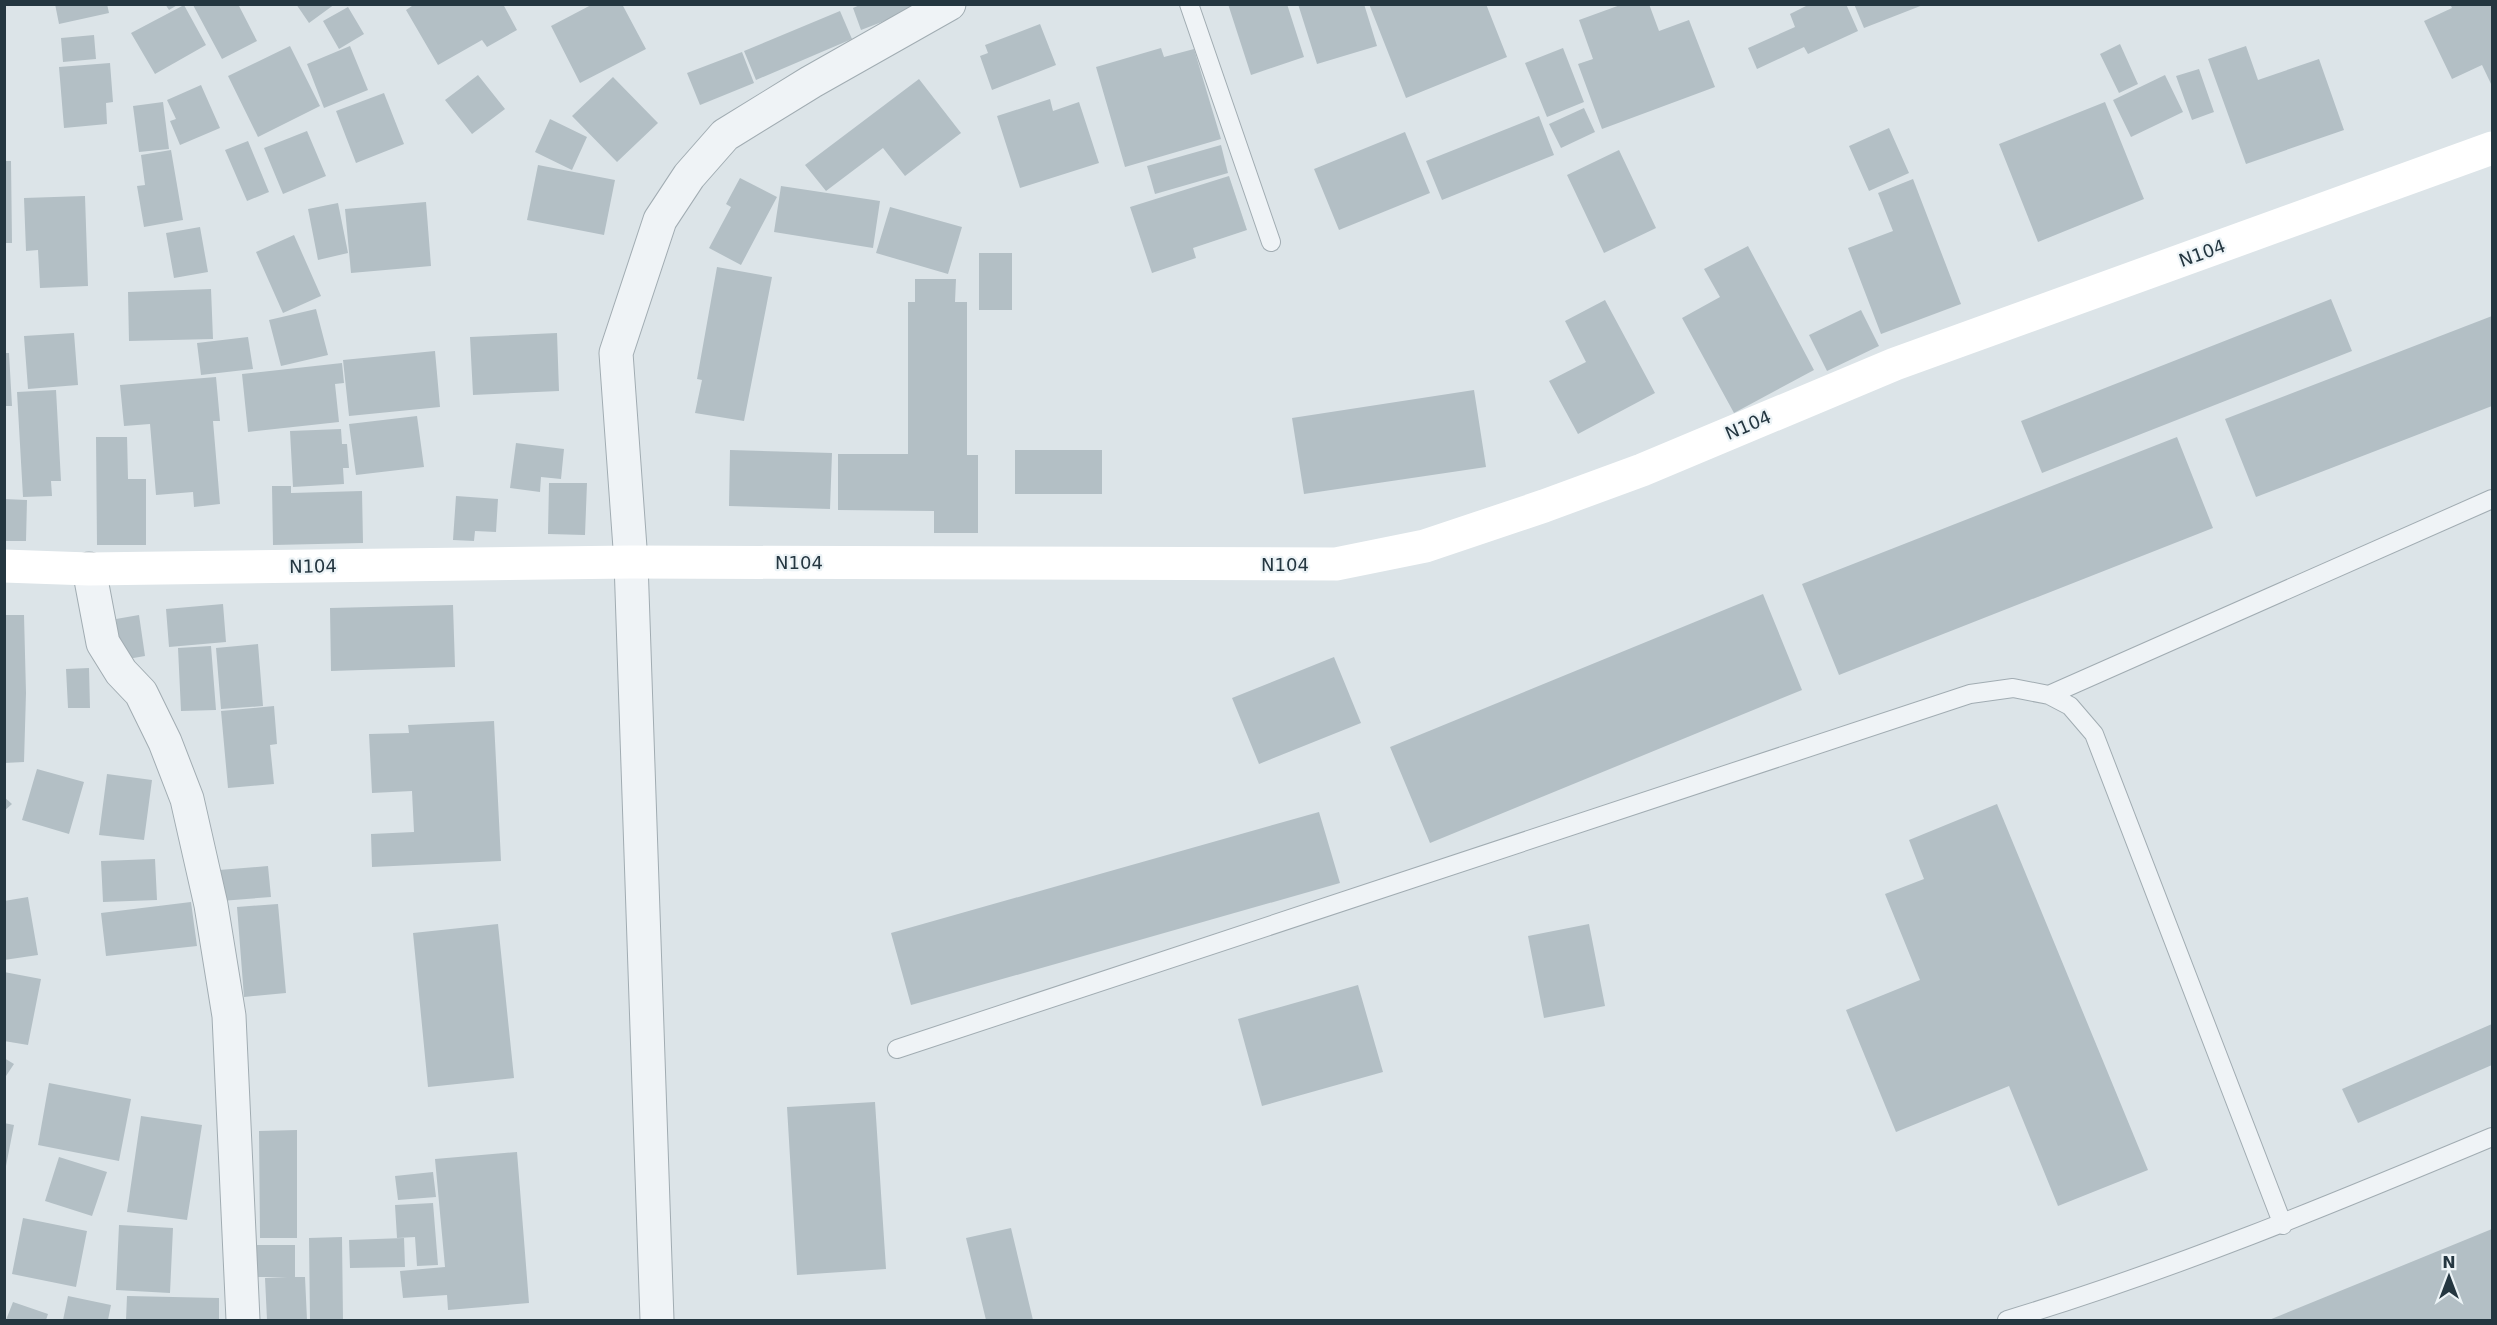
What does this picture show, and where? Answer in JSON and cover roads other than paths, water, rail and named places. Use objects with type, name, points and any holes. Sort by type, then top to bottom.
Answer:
[{"type":"street","points":[[657,1320],[631,562],[616,353],[660,220],[689,176],[726,135],[811,82],[949,4]]},
{"type":"street","name":"N104","points":[[4,566],[89,568],[631,562],[1336,564],[1425,546],[1642,470],[1895,364],[2493,148]]},
{"type":"street","points":[[89,568],[103,643],[121,672],[141,693],[165,742],[187,799],[211,904],[229,1016],[243,1320]]},
{"type":"lane","points":[[1190,4],[1271,242]]},
{"type":"lane","points":[[2049,695],[2493,499]]},
{"type":"lane","points":[[897,1049],[1970,694],[2013,687],[2049,695],[2070,706],[2094,734],[2283,1225]]},
{"type":"lane","points":[[2007,1320],[2103,1291],[2283,1225],[2493,1137]]}]
